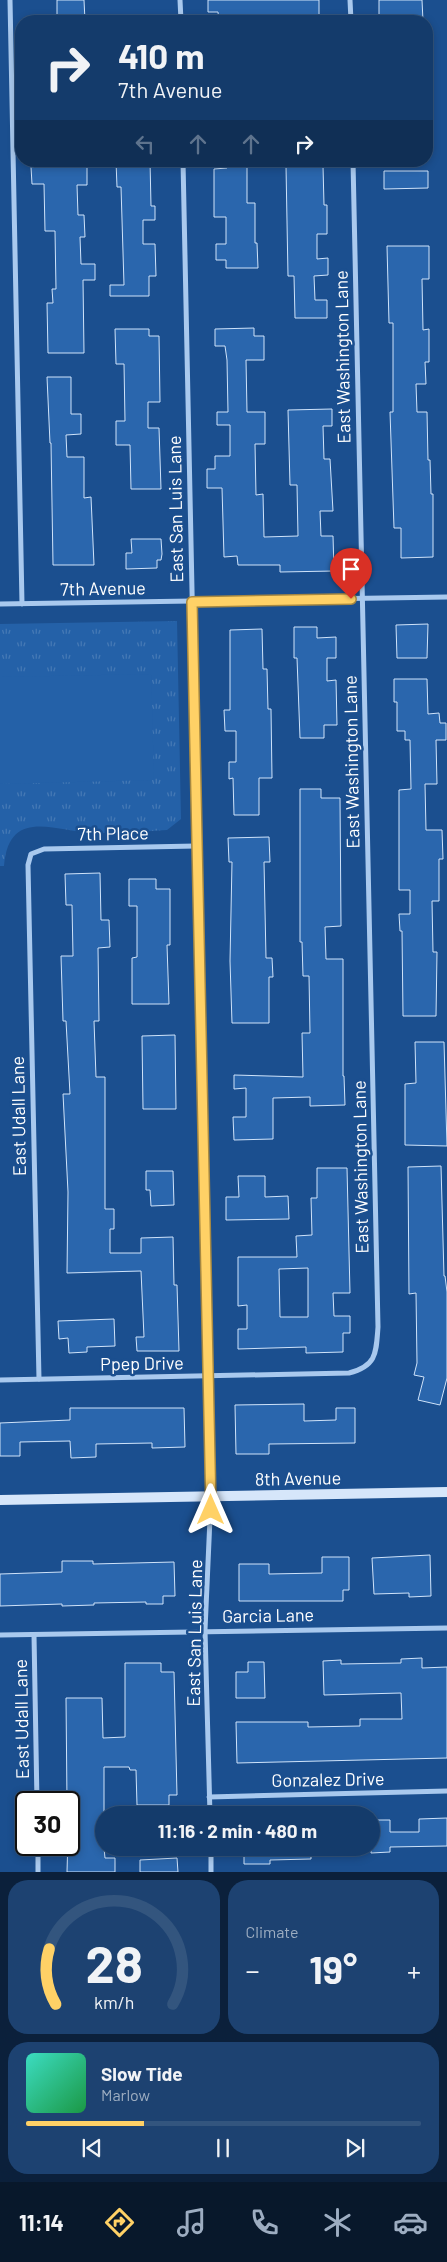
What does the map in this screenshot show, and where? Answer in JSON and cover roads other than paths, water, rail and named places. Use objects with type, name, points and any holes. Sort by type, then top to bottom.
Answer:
[{"type":"main road","name":"8th Avenue","points":[[0,1500],[447,1492]]},
{"type":"street","points":[[10,0],[22,604]]},
{"type":"street","points":[[180,0],[180,15]]},
{"type":"street","points":[[350,0],[351,15]]},
{"type":"street","name":"East San Luis Lane","points":[[183,167],[211,1496],[205,1630],[210,1806]]},
{"type":"street","name":"East Washington Lane","points":[[354,167],[378,1327],[372,1362]]},
{"type":"street","name":"7th Avenue","points":[[0,604],[447,598]]},
{"type":"street","name":"7th Place","points":[[31,854],[44,849],[196,846]]},
{"type":"street","name":"East Udall Lane","points":[[31,854],[28,865],[28,884],[39,1379]]},
{"type":"street","name":"Ppep Drive","points":[[0,1380],[349,1373],[361,1370],[372,1362]]},
{"type":"street","name":"Garcia Lane","points":[[0,1635],[205,1630],[447,1628]]},
{"type":"street","name":"East Udall Lane","points":[[34,1635],[37,1791]]},
{"type":"street","name":"Gonzalez Drive","points":[[209,1797],[447,1791]]},
{"type":"street","points":[[38,1856],[38,1872]]},
{"type":"street","points":[[211,1856],[211,1872]]}]
